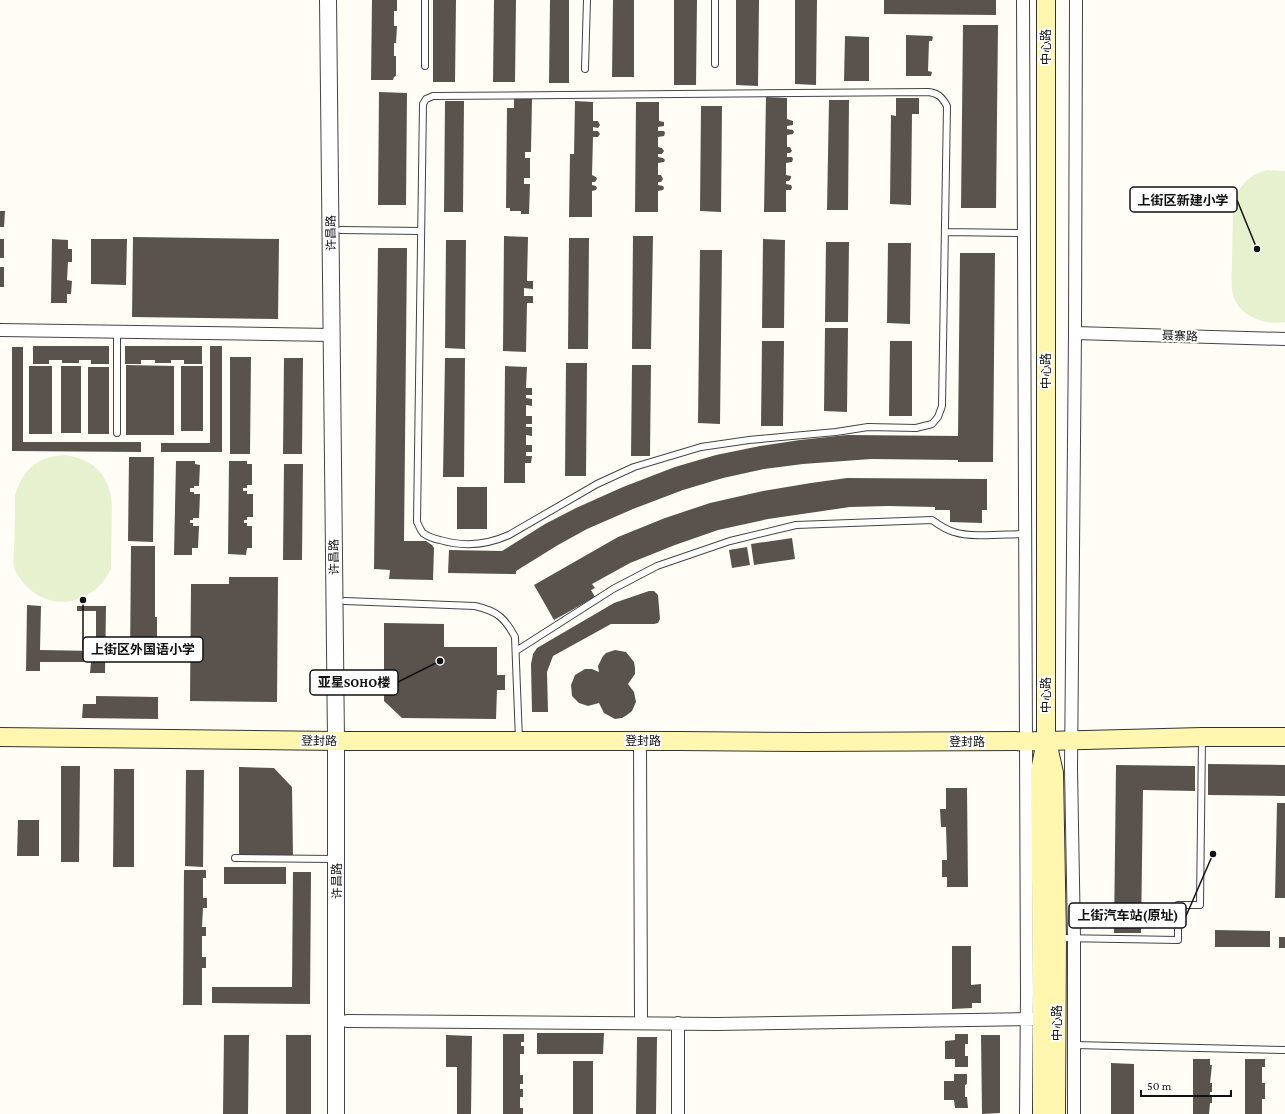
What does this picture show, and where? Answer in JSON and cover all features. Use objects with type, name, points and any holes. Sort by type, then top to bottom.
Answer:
[{"type":"main road","name":"中心路","points":[[1042,1114],[1035,1019],[1040,771],[1046,741],[1046,0]]},
{"type":"main road","name":"登封路","points":[[0,737],[341,741],[1071,741],[1202,737],[1285,737]]},
{"type":"main road","name":"中心路","points":[[1046,741],[1054,773],[1066,938],[1056,1114]]},
{"type":"street","name":"许昌路","points":[[328,0],[332,335],[347,1021],[347,1114]]},
{"type":"street","name":"许昌路","points":[[336,1114],[337,859],[345,601],[338,0]]},
{"type":"street","points":[[1023,0],[1026,741],[1035,1019],[1026,1114]]},
{"type":"street","points":[[1074,1114],[1074,1045],[1066,938],[1071,741],[1075,333],[1076,0]]},
{"type":"street","points":[[0,330],[332,335]]},
{"type":"street","name":"聂寨路","points":[[1075,333],[1285,339]]},
{"type":"street","points":[[640,741],[641,1023]]},
{"type":"street","points":[[347,1021],[678,1023],[1035,1019]]},
{"type":"street","points":[[678,1023],[678,1114]]},
{"type":"lane","points":[[424,66],[425,0]]},
{"type":"lane","points":[[585,69],[586,0]]},
{"type":"lane","points":[[715,0],[715,64]]},
{"type":"lane","points":[[937,93],[947,106],[945,232],[942,406],[938,417],[932,424],[911,428],[868,427],[836,432],[749,440],[701,447],[634,467],[597,484],[509,535],[494,542],[466,544],[448,543],[423,533],[417,522],[423,104],[426,99],[433,96],[937,93]]},
{"type":"lane","points":[[341,230],[421,231]]},
{"type":"lane","points":[[945,232],[1024,233]]},
{"type":"lane","points":[[117,332],[117,433]]},
{"type":"lane","points":[[516,651],[613,589],[656,566],[730,541],[767,531],[796,525],[932,520],[944,529],[954,533],[1025,534]]},
{"type":"lane","points":[[345,601],[475,606],[490,609],[499,615],[508,624],[515,637],[519,741]]},
{"type":"lane","points":[[1066,938],[1178,940],[1178,905],[1200,905],[1202,737]]},
{"type":"lane","points":[[235,858],[337,859]]},
{"type":"lane","points":[[1074,1045],[1285,1050]]},
{"type":"green space","points":[[1267,170],[1285,171],[1285,322],[1277,323],[1252,317],[1239,307],[1232,291],[1233,205],[1241,187],[1254,175]]},
{"type":"green space","points":[[62,455],[83,460],[98,470],[104,477],[108,486],[112,507],[111,569],[95,590],[74,600],[62,602],[50,600],[38,595],[27,587],[16,572],[14,560],[15,496],[18,487],[31,467],[44,459]]},
{"type":"building","points":[[372,0],[397,0],[397,11],[394,11],[394,26],[397,26],[396,43],[394,43],[394,56],[396,56],[396,76],[393,80],[371,80]]},
{"type":"building","points":[[433,0],[456,0],[455,82],[433,82]]},
{"type":"building","points":[[494,0],[516,0],[515,82],[493,82]]},
{"type":"building","points":[[550,0],[569,0],[569,83],[549,83]]},
{"type":"building","points":[[613,0],[634,0],[634,77],[612,77]]},
{"type":"building","points":[[674,0],[697,0],[696,85],[674,85]]},
{"type":"building","points":[[736,0],[759,0],[758,86],[736,85]]},
{"type":"building","points":[[795,0],[817,0],[816,85],[795,84]]},
{"type":"building","points":[[884,0],[996,0],[996,15],[884,14]]},
{"type":"building","points":[[963,25],[998,25],[996,208],[961,208]]},
{"type":"building","points":[[906,35],[933,37],[932,41],[929,41],[928,71],[932,72],[931,76],[906,76]]},
{"type":"building","points":[[845,36],[869,37],[869,81],[844,81]]},
{"type":"building","points":[[379,92],[407,93],[406,205],[378,205]]},
{"type":"building","points":[[766,97],[787,98],[787,119],[793,121],[793,125],[787,126],[787,129],[793,130],[794,132],[793,134],[787,135],[787,147],[790,147],[792,151],[787,153],[787,157],[792,157],[793,159],[792,162],[786,163],[786,175],[791,176],[791,178],[789,181],[786,181],[786,184],[791,185],[792,187],[791,190],[786,190],[786,212],[764,212]]},
{"type":"building","points":[[896,98],[919,98],[919,114],[912,114],[911,205],[890,204],[891,115],[896,116]]},
{"type":"building","points":[[514,99],[532,99],[531,152],[525,152],[525,158],[530,158],[530,178],[524,178],[524,184],[530,184],[529,214],[521,214],[521,211],[510,211],[510,208],[506,208],[507,108],[514,108]]},
{"type":"building","points":[[829,100],[849,100],[848,210],[827,210]]},
{"type":"building","points":[[445,101],[464,101],[463,212],[444,212]]},
{"type":"building","points":[[575,101],[593,102],[593,121],[598,121],[600,125],[598,128],[593,127],[593,131],[598,131],[600,134],[598,137],[593,137],[592,175],[597,179],[595,182],[592,182],[592,185],[596,186],[597,188],[596,190],[592,191],[592,217],[569,217],[570,154],[574,154]]},
{"type":"building","points":[[636,102],[659,102],[659,121],[664,122],[664,126],[658,127],[658,131],[664,131],[665,133],[664,136],[658,137],[658,147],[662,148],[664,151],[662,154],[658,154],[658,157],[665,160],[664,162],[658,163],[658,175],[661,175],[663,179],[661,182],[658,182],[658,185],[663,186],[664,188],[663,190],[658,191],[658,212],[635,212]]},
{"type":"building","points":[[701,106],[722,106],[721,212],[700,211]]},
{"type":"building","points":[[0,211],[5,211],[4,227],[0,227]]},
{"type":"building","points":[[504,236],[528,237],[527,281],[533,281],[533,289],[524,288],[524,296],[533,296],[533,303],[527,303],[526,352],[503,351]]},
{"type":"building","points":[[633,236],[653,236],[651,349],[632,349]]},
{"type":"building","points":[[133,237],[279,239],[278,319],[132,317]]},
{"type":"building","points":[[569,238],[589,238],[588,349],[568,349]]},
{"type":"building","points":[[0,239],[4,239],[4,258],[0,258]]},
{"type":"building","points":[[52,239],[68,240],[68,249],[72,249],[72,262],[68,262],[67,280],[72,281],[71,294],[67,294],[67,303],[51,303]]},
{"type":"building","points":[[91,239],[127,239],[126,285],[91,284]]},
{"type":"building","points":[[763,239],[785,240],[784,328],[762,328]]},
{"type":"building","points":[[446,240],[466,240],[465,349],[445,348]]},
{"type":"building","points":[[826,242],[849,242],[848,322],[825,322]]},
{"type":"building","points":[[888,243],[911,243],[910,324],[887,323]]},
{"type":"building","points":[[378,248],[407,248],[404,541],[426,541],[432,545],[434,548],[433,580],[389,579],[390,570],[374,569]]},
{"type":"building","points":[[700,250],[722,250],[720,424],[698,423]]},
{"type":"building","points":[[960,253],[995,253],[993,462],[871,459],[803,464],[764,469],[723,478],[683,490],[633,509],[587,529],[558,545],[516,571],[516,574],[448,573],[449,550],[502,551],[545,524],[576,508],[623,487],[675,467],[716,455],[760,446],[847,435],[958,436]]},
{"type":"building","points":[[0,267],[4,267],[4,287],[0,287]]},
{"type":"building","points":[[825,328],[848,328],[847,412],[824,411]]},
{"type":"building","points":[[762,341],[784,341],[783,426],[761,426]]},
{"type":"building","points":[[890,341],[912,341],[912,416],[889,416]]},
{"type":"building","points":[[33,346],[109,346],[109,364],[91,364],[91,360],[79,360],[79,363],[62,363],[62,360],[49,360],[49,364],[33,364]]},
{"type":"building","points":[[125,346],[202,346],[202,364],[184,364],[184,360],[171,360],[171,363],[155,363],[155,360],[141,360],[141,364],[125,364]]},
{"type":"building","points":[[210,346],[222,346],[222,452],[161,452],[161,443],[210,443]]},
{"type":"building","points":[[12,347],[23,347],[23,442],[141,442],[141,452],[12,451]]},
{"type":"building","points":[[230,357],[251,357],[250,454],[230,454]]},
{"type":"building","points":[[284,358],[303,358],[302,454],[283,454]]},
{"type":"building","points":[[445,358],[465,358],[464,477],[443,477]]},
{"type":"building","points":[[566,363],[587,363],[586,476],[565,476]]},
{"type":"building","points":[[126,365],[174,366],[174,435],[126,435]]},
{"type":"building","points":[[632,365],[651,365],[650,456],[631,456]]},
{"type":"building","points":[[29,366],[52,366],[52,434],[29,434]]},
{"type":"building","points":[[61,366],[81,366],[81,433],[61,433]]},
{"type":"building","points":[[181,366],[203,366],[203,431],[181,431]]},
{"type":"building","points":[[505,366],[527,367],[526,388],[532,388],[532,395],[526,395],[526,398],[532,399],[532,406],[526,405],[526,416],[532,416],[532,424],[526,424],[526,427],[532,427],[532,436],[526,435],[526,445],[532,445],[532,452],[526,452],[526,456],[532,456],[531,463],[525,463],[525,483],[504,483]]},
{"type":"building","points":[[88,367],[109,367],[109,434],[88,434]]},
{"type":"building","points":[[129,457],[154,457],[153,542],[128,541]]},
{"type":"building","points":[[176,461],[195,461],[195,464],[200,465],[199,486],[190,488],[190,492],[200,494],[199,518],[193,518],[193,520],[190,520],[190,523],[193,523],[193,526],[199,526],[198,548],[192,548],[192,555],[174,555]]},
{"type":"building","points":[[229,461],[247,461],[247,464],[252,464],[252,485],[247,485],[247,488],[243,488],[243,491],[247,491],[247,494],[253,494],[253,517],[247,517],[247,520],[244,520],[244,523],[247,523],[247,526],[252,526],[252,548],[247,548],[246,555],[228,554]]},
{"type":"building","points":[[284,464],[303,464],[302,560],[283,560]]},
{"type":"building","points":[[847,478],[987,479],[987,510],[982,510],[982,523],[950,522],[950,510],[935,510],[935,507],[850,507],[768,519],[718,530],[630,563],[592,584],[595,588],[591,590],[595,597],[554,620],[534,585],[618,537],[665,518],[710,503],[763,491]]},
{"type":"building","points":[[457,487],[487,487],[487,529],[457,529]]},
{"type":"building","points":[[792,538],[795,559],[754,565],[751,544]]},
{"type":"building","points":[[131,546],[155,546],[155,617],[157,617],[157,662],[130,662]]},
{"type":"building","points":[[747,547],[750,565],[732,568],[729,550]]},
{"type":"building","points":[[229,577],[278,577],[277,702],[190,701],[191,584],[229,584]]},
{"type":"building","points":[[649,591],[654,591],[658,595],[660,619],[658,623],[611,624],[553,656],[547,672],[548,712],[532,712],[531,664],[533,654],[537,648],[614,603]]},
{"type":"building","points":[[27,605],[41,606],[40,650],[96,651],[96,611],[77,611],[77,606],[106,606],[105,673],[90,673],[91,662],[40,662],[40,671],[26,671]]},
{"type":"building","points":[[384,623],[444,624],[444,647],[497,647],[497,675],[505,675],[505,690],[497,690],[496,719],[402,718],[384,701]]},
{"type":"building","points":[[615,650],[626,652],[634,662],[635,674],[628,684],[634,692],[636,702],[632,711],[622,718],[615,719],[604,713],[599,703],[588,706],[579,703],[572,696],[571,685],[575,675],[585,669],[592,669],[599,672],[598,666],[603,656],[606,653]]},
{"type":"building","points":[[96,696],[158,697],[158,719],[82,718],[83,704],[96,704]]},
{"type":"building","points":[[1208,764],[1285,765],[1285,796],[1208,795]]},
{"type":"building","points":[[1116,765],[1195,766],[1195,791],[1143,790],[1141,933],[1114,933]]},
{"type":"building","points":[[61,766],[80,766],[79,862],[61,862]]},
{"type":"building","points":[[239,767],[274,768],[292,787],[293,857],[239,856]]},
{"type":"building","points":[[114,769],[134,769],[134,867],[113,867]]},
{"type":"building","points":[[186,770],[204,770],[203,867],[185,866]]},
{"type":"building","points":[[946,788],[967,788],[968,887],[947,887],[947,877],[942,877],[942,860],[947,860],[946,827],[941,827],[940,809],[946,809]]},
{"type":"building","points":[[1277,803],[1285,803],[1285,898],[1275,898]]},
{"type":"building","points":[[18,820],[39,820],[39,856],[17,856]]},
{"type":"building","points":[[224,867],[286,867],[286,884],[224,884]]},
{"type":"building","points":[[184,870],[206,870],[206,878],[203,878],[203,898],[207,898],[207,908],[203,908],[202,927],[206,927],[206,936],[202,936],[202,957],[206,957],[206,968],[202,968],[202,1005],[183,1005]]},
{"type":"building","points":[[293,872],[311,872],[310,1004],[212,1003],[212,987],[292,987]]},
{"type":"building","points":[[1215,930],[1270,931],[1270,947],[1215,947]]},
{"type":"building","points":[[1279,937],[1285,937],[1285,948],[1279,948]]},
{"type":"building","points":[[952,946],[971,946],[971,985],[981,984],[981,1003],[972,1003],[972,1008],[952,1009]]},
{"type":"building","points":[[537,1033],[604,1033],[603,1054],[537,1054]]},
{"type":"building","points":[[503,1034],[524,1034],[524,1042],[521,1042],[521,1046],[524,1046],[524,1054],[520,1054],[520,1075],[523,1075],[523,1084],[520,1084],[520,1089],[523,1089],[523,1097],[520,1097],[520,1108],[523,1108],[523,1114],[503,1114]]},
{"type":"building","points":[[955,1034],[968,1034],[968,1044],[965,1044],[965,1056],[968,1056],[968,1067],[955,1067],[955,1059],[945,1059],[945,1041],[955,1040]]},
{"type":"building","points":[[224,1035],[249,1035],[248,1114],[223,1114]]},
{"type":"building","points":[[286,1035],[311,1035],[311,1114],[286,1114]]},
{"type":"building","points":[[446,1035],[472,1036],[471,1114],[457,1114],[457,1067],[446,1067]]},
{"type":"building","points":[[981,1035],[1000,1035],[1000,1113],[982,1114]]},
{"type":"building","points":[[637,1037],[657,1037],[656,1114],[636,1114]]},
{"type":"building","points":[[1193,1059],[1210,1059],[1210,1065],[1212,1065],[1210,1083],[1212,1083],[1212,1092],[1210,1092],[1210,1096],[1212,1096],[1212,1103],[1210,1103],[1209,1114],[1193,1114]]},
{"type":"building","points":[[1245,1059],[1265,1059],[1265,1067],[1262,1067],[1262,1083],[1265,1083],[1265,1099],[1262,1099],[1262,1114],[1245,1114]]},
{"type":"building","points":[[573,1061],[593,1061],[593,1114],[573,1114]]},
{"type":"building","points":[[1111,1063],[1134,1064],[1134,1114],[1111,1114]]},
{"type":"building","points":[[954,1074],[967,1074],[965,1097],[967,1097],[968,1108],[955,1108],[954,1100],[944,1100],[944,1081],[954,1081]]},
{"type":"place","name":"上街区新建小学","points":[[1257,249]]},
{"type":"place","name":"上街区外国语小学","points":[[83,600]]},
{"type":"place","name":"亚星SOHO楼","points":[[440,661]]},
{"type":"place","name":"上街汽车站(原址)","points":[[1213,854]]}]
